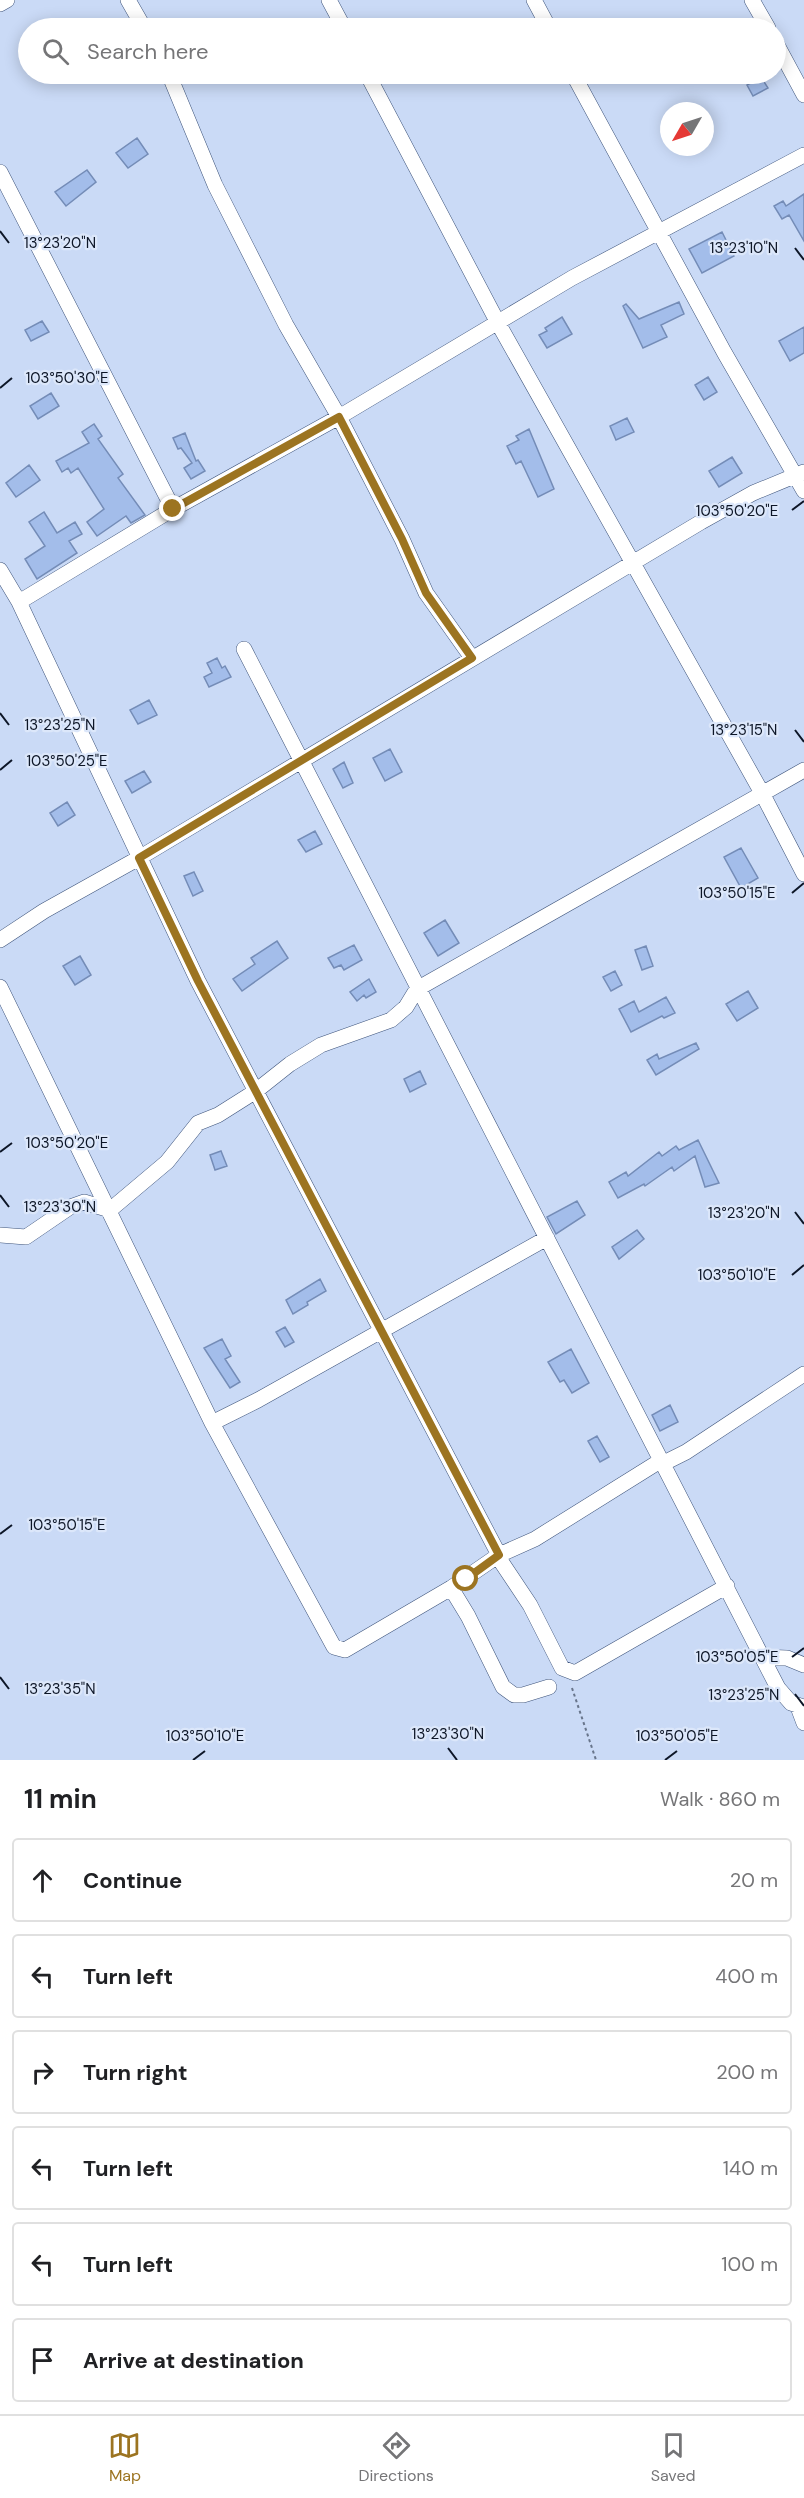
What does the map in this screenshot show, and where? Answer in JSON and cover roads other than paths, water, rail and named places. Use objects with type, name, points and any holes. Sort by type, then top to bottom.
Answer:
[{"type":"street","points":[[0,4],[7,0]]},
{"type":"street","points":[[128,0],[138,18]]},
{"type":"street","points":[[329,0],[339,18]]},
{"type":"street","points":[[534,0],[544,18]]},
{"type":"street","points":[[752,0],[762,18]]},
{"type":"street","points":[[786,62],[804,95]]},
{"type":"street","points":[[172,84],[214,186],[286,325],[339,417],[402,539],[426,593],[472,658]]},
{"type":"street","points":[[372,84],[498,323],[762,793],[804,874]]},
{"type":"street","points":[[578,84],[660,234],[800,474],[804,491]]},
{"type":"street","points":[[19,602],[173,509],[339,417],[572,279],[804,155]]},
{"type":"street","points":[[0,172],[173,509]]},
{"type":"street","points":[[0,940],[44,911],[139,858],[299,760],[753,492],[800,474]]},
{"type":"street","points":[[0,570],[19,602],[193,971],[499,1556],[530,1605],[562,1668],[575,1673],[727,1586]]},
{"type":"street","points":[[244,649],[299,760],[360,873],[417,989],[778,1688],[801,1707],[804,1723]]},
{"type":"street","points":[[110,1210],[167,1162],[198,1123],[218,1115],[256,1091],[290,1064],[321,1045],[391,1020],[406,1007],[417,989],[804,770]]},
{"type":"street","points":[[0,987],[212,1424],[334,1647],[345,1650],[452,1588],[499,1556],[535,1539],[661,1463],[686,1452],[804,1374]]},
{"type":"street","points":[[0,1235],[26,1237],[78,1204],[91,1202],[110,1210]]},
{"type":"street","points":[[212,1424],[547,1238]]},
{"type":"street","points":[[452,1588],[503,1688],[514,1695],[523,1695],[549,1687]]},
{"type":"street","points":[[762,1656],[788,1658],[804,1665]]}]
